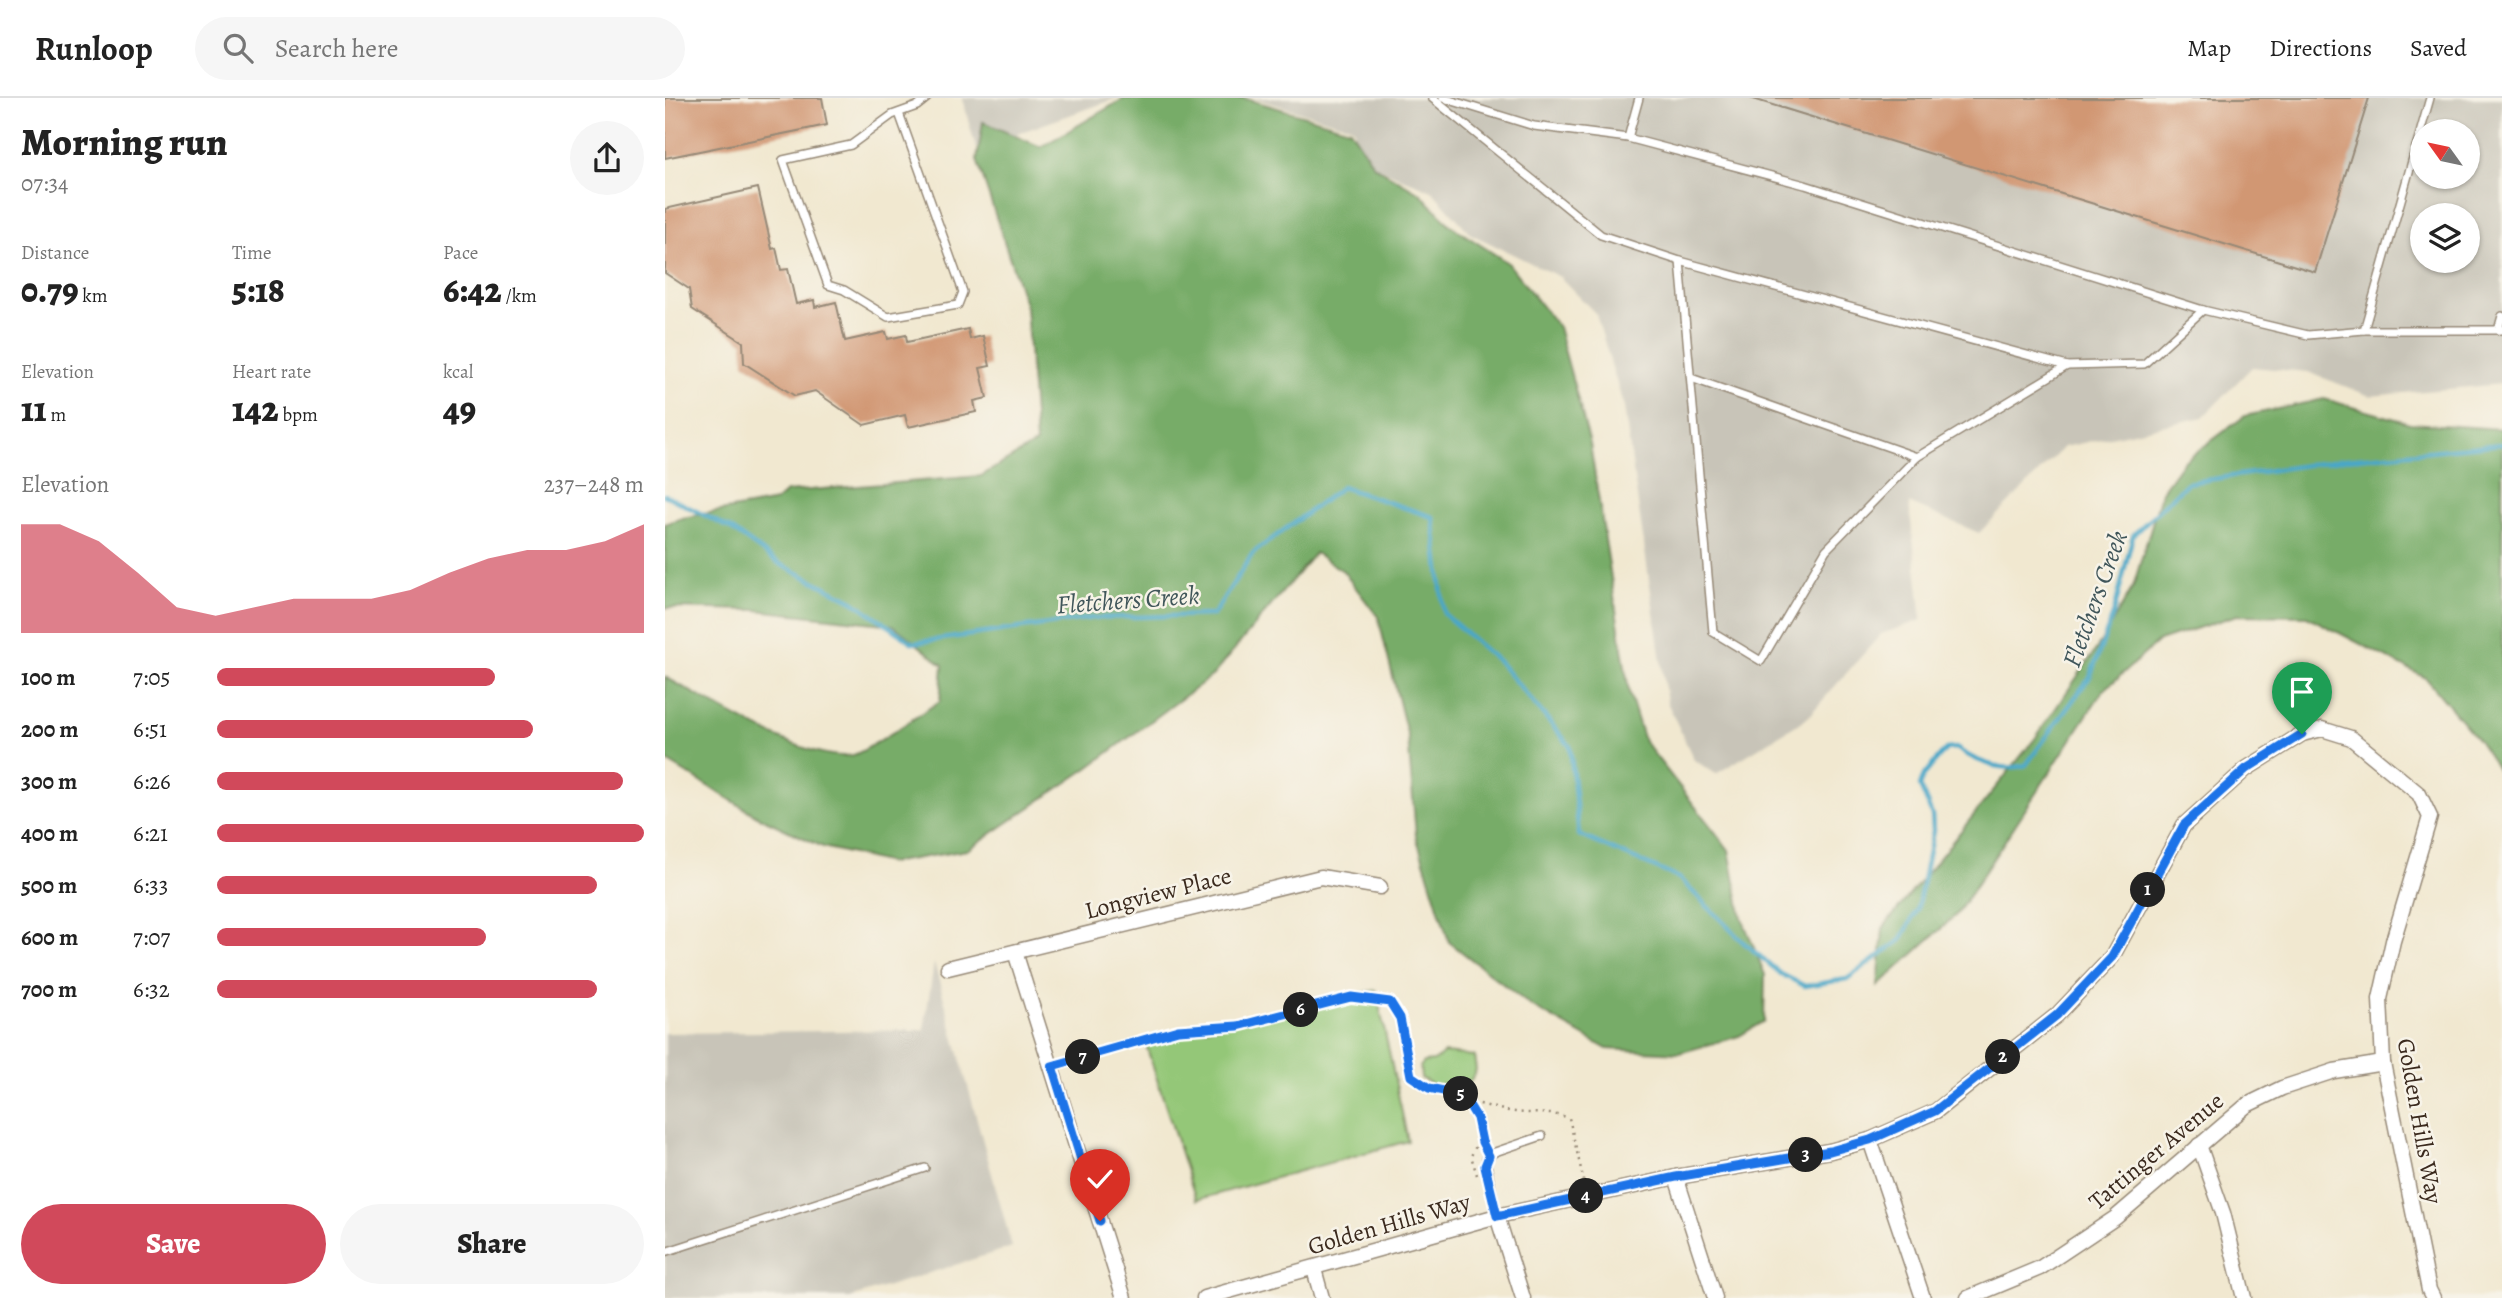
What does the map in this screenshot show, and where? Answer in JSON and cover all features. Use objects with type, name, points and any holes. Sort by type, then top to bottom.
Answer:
[{"type":"street","name":"Golden Hills Way","points":[[1204,1298],[1497,1216],[1676,1177],[1830,1151],[1870,1140],[1935,1111],[2057,1015],[2112,957],[2184,825],[2246,769],[2302,734],[2322,729],[2351,737],[2419,794],[2430,817],[2393,941],[2380,999],[2383,1063],[2429,1290],[2433,1298]]},
{"type":"street","name":"Longview Place","points":[[948,968],[1321,877],[1380,887]]},
{"type":"street","points":[[1015,952],[1124,1298]]},
{"type":"street","name":"Tattinger Avenue","points":[[1968,1298],[2040,1268],[2115,1218],[2247,1105],[2281,1088],[2335,1071],[2383,1063]]},
{"type":"street","points":[[1870,1140],[1923,1298]]},
{"type":"street","points":[[2199,1145],[2223,1213],[2245,1298]]},
{"type":"street","points":[[1676,1177],[1715,1298]]},
{"type":"street","points":[[1497,1216],[1523,1298]]},
{"type":"street","points":[[1314,1269],[1322,1298]]},
{"type":"lane","points":[[899,113],[963,292],[958,305],[888,317],[844,290],[828,285],[783,159],[851,145],[899,113],[917,106],[927,98]]},
{"type":"lane","points":[[1432,98],[1601,235],[1680,261],[2067,366],[2144,364],[2203,310]]},
{"type":"lane","points":[[1443,98],[1534,126],[1628,138],[1805,185],[2203,310],[2308,335],[2364,330],[2500,330],[2502,316]]},
{"type":"lane","points":[[1628,138],[1639,98]]},
{"type":"lane","points":[[2364,330],[2430,98]]},
{"type":"lane","points":[[1680,261],[1713,632],[1761,661],[1826,550],[1917,457],[2067,366]]},
{"type":"lane","points":[[1691,378],[1917,457]]},
{"type":"lane","points":[[1497,1216],[1485,1166],[1489,1156],[1542,1136]]},
{"type":"lane","points":[[665,1252],[925,1168]]},
{"type":"path","points":[[1052,1066],[1178,1030],[1238,1026],[1351,997],[1371,998],[1390,1002],[1400,1018],[1411,1076],[1429,1088],[1463,1095],[1477,1118],[1482,1142],[1489,1156]]},
{"type":"shaded area","points":[[962,98],[1118,98],[976,148]]},
{"type":"shaded area","points":[[1253,98],[2502,98],[2502,384],[2370,396],[2308,372],[2252,367],[2203,417],[2064,447],[1979,533],[1909,503],[1922,620],[1881,634],[1806,719],[1716,774],[1694,760],[1667,702],[1624,407],[1596,314],[1560,277],[1471,234],[1432,191],[1365,162],[1353,127]]},
{"type":"shaded area","points":[[934,963],[1012,1247],[850,1298],[665,1298],[665,1033],[924,1030]]},
{"type":"green space","points":[[1125,98],[1243,98],[1350,129],[1374,166],[1420,193],[1450,225],[1508,263],[1558,327],[1590,444],[1629,692],[1644,741],[1729,850],[1742,918],[1765,975],[1764,1021],[1739,1036],[1679,1053],[1607,1049],[1531,1006],[1449,942],[1416,836],[1408,738],[1378,617],[1343,571],[1315,553],[1213,675],[1088,768],[967,850],[889,863],[823,847],[759,817],[665,760],[665,677],[785,741],[834,755],[853,755],[860,752],[940,701],[943,665],[893,625],[756,610],[665,608],[665,524],[682,518],[776,501],[786,492],[981,476],[1036,443],[1026,307],[977,160],[983,122],[1041,147]]},
{"type":"green space","points":[[2324,399],[2410,423],[2502,429],[2502,776],[2478,740],[2426,678],[2307,616],[2237,615],[2159,641],[2102,692],[1957,914],[1878,986],[1883,928],[2034,740],[2097,648],[2133,587],[2162,491],[2183,462],[2245,416]]},
{"type":"green space","points":[[1376,990],[1408,1141],[1196,1200],[1145,1042]]},
{"type":"green space","points":[[1444,1053],[1474,1056],[1476,1070],[1470,1082],[1434,1085],[1421,1078],[1420,1067],[1424,1062],[1434,1061]]},
{"type":"building","points":[[665,98],[822,98],[827,125],[665,158]]},
{"type":"building","points":[[1750,98],[2369,98],[2315,272]]},
{"type":"building","points":[[758,188],[772,249],[776,248],[781,270],[788,269],[796,304],[814,300],[815,307],[836,302],[845,341],[886,332],[888,339],[906,335],[907,342],[968,329],[970,339],[983,336],[990,366],[980,368],[987,398],[974,401],[976,412],[908,427],[905,415],[864,425],[815,391],[795,396],[744,363],[743,342],[692,309],[689,289],[665,273],[665,209]]},
{"type":"waterway","name":"Fletchers Creek","points":[[665,495],[731,529],[780,564],[853,601],[913,643],[1093,618],[1213,615],[1253,553],[1342,487],[1433,517],[1444,614],[1498,661],[1570,746],[1579,835],[1679,878],[1743,942],[1781,974],[1805,986],[1847,979],[1901,940],[1917,910],[1933,831],[1932,815],[1920,786],[1924,775],[1946,749],[1956,748],[1999,767],[2026,765],[2090,677],[2114,612],[2133,535],[2187,483],[2346,459],[2502,444]]},
{"type":"route","points":[[1100,1221],[1052,1066],[1156,1035],[1178,1030],[1238,1026],[1351,997],[1390,1002],[1400,1018],[1411,1076],[1429,1088],[1463,1095],[1477,1118],[1482,1142],[1489,1156],[1485,1166],[1497,1216],[1676,1177],[1830,1151],[1870,1140],[1935,1111],[2057,1015],[2112,957],[2184,825],[2246,769],[2302,734]]}]
